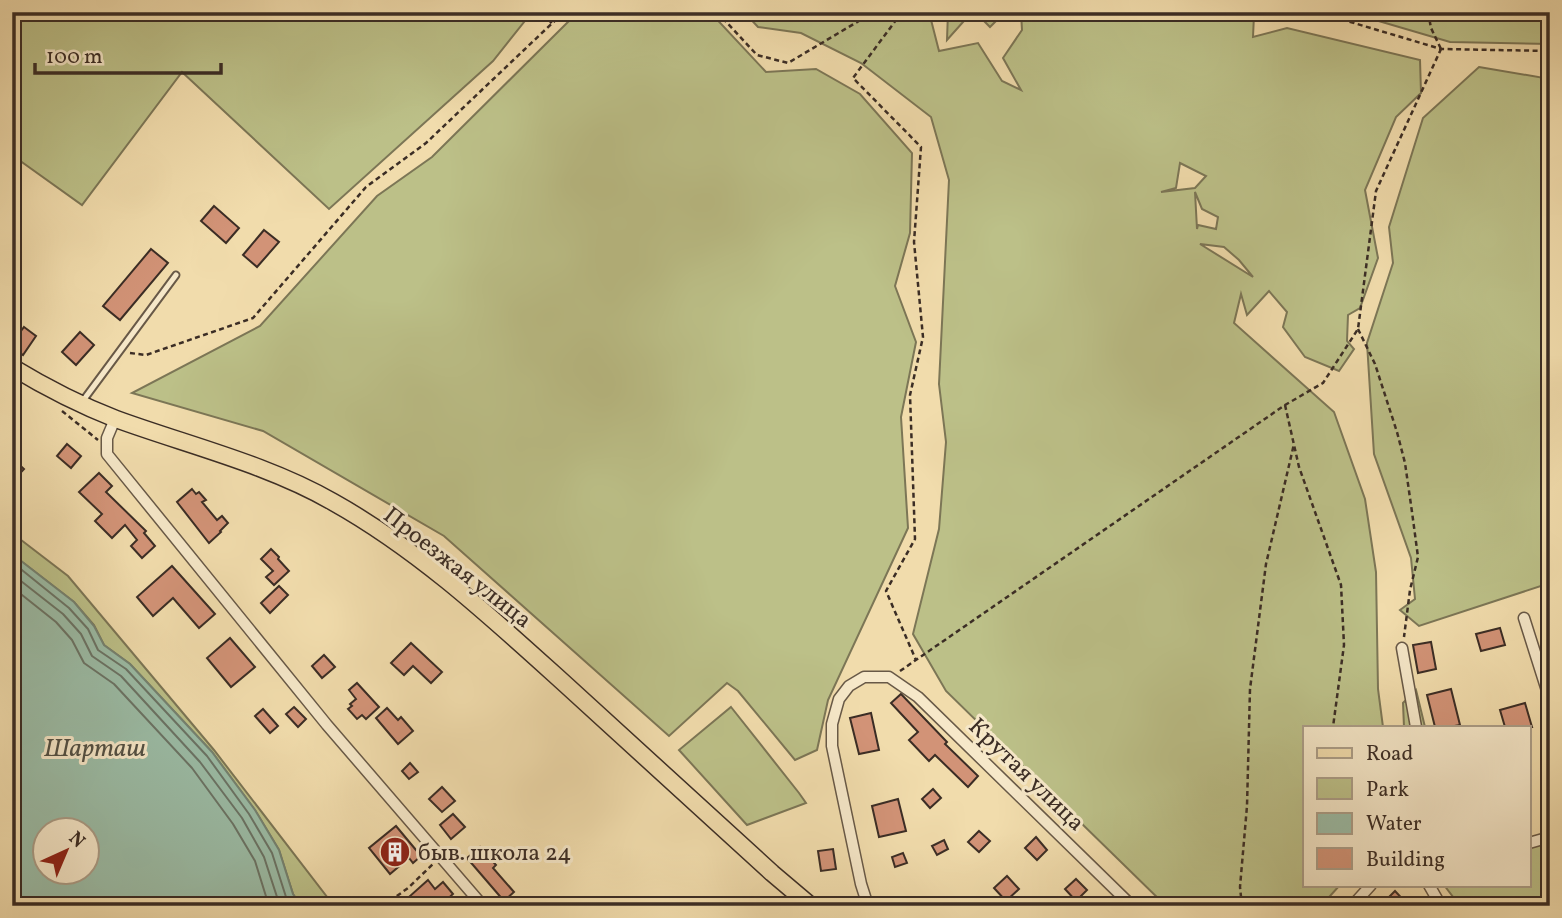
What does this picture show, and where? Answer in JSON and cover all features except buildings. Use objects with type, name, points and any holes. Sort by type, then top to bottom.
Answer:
[{"type":"main road","name":"Проезжая улица","points":[[12,367],[80,404],[115,419],[277,475],[332,501],[381,531],[491,617],[811,906]]},
{"type":"street","points":[[115,419],[107,438],[107,454],[327,725],[483,906]]},
{"type":"street","points":[[1524,618],[1550,700]]},
{"type":"street","points":[[1402,648],[1416,726]]},
{"type":"street","points":[[868,906],[832,746],[832,724],[839,699],[849,686],[864,677],[889,677]]},
{"type":"street","name":"Крутая улица","points":[[889,677],[918,697],[1132,906]]},
{"type":"street","points":[[1530,843],[1550,836]]},
{"type":"street","points":[[1352,906],[1370,886]]},
{"type":"street","points":[[1430,886],[1441,906]]},
{"type":"lane","points":[[80,404],[176,275]]},
{"type":"path","points":[[544,12],[552,24]]},
{"type":"path","points":[[120,351],[146,355],[253,318],[366,187],[426,143],[564,12]]},
{"type":"path","points":[[717,12],[757,55],[788,63],[874,12]]},
{"type":"path","points":[[902,12],[853,78],[921,147],[914,242],[923,337],[910,395],[915,539],[886,591],[916,660]]},
{"type":"path","points":[[1317,12],[1441,49],[1550,51]]},
{"type":"path","points":[[1428,12],[1431,28],[1441,49]]},
{"type":"path","points":[[889,677],[1285,404],[1323,383],[1358,329],[1376,191],[1441,49]]},
{"type":"path","points":[[1358,329],[1375,364],[1397,432],[1405,463],[1415,534],[1418,557],[1410,590],[1402,648]]},
{"type":"path","points":[[1285,404],[1299,467],[1341,585],[1344,645],[1333,726]]},
{"type":"path","points":[[58,409],[107,447]]},
{"type":"path","points":[[1242,906],[1240,887],[1247,806],[1250,688],[1266,564],[1294,444]]},
{"type":"path","points":[[383,906],[408,888],[441,857]]},
{"type":"green space","points":[[12,12],[532,12],[493,61],[329,209],[182,72],[82,205],[12,155]]},
{"type":"green space","points":[[578,12],[710,12],[766,72],[816,69],[860,94],[912,153],[910,233],[895,286],[916,342],[901,417],[908,528],[828,700],[817,750],[795,760],[738,691],[727,683],[669,736],[444,536],[263,431],[132,393],[260,326],[377,196],[432,157]]},
{"type":"green space","points":[[744,12],[929,12],[939,51],[978,43],[1002,81],[1021,90],[1003,58],[1022,30],[1021,12],[1192,12],[1194,19],[1254,15],[1253,37],[1287,28],[1420,60],[1421,93],[1396,117],[1365,190],[1378,258],[1360,308],[1348,315],[1347,341],[1354,349],[1339,371],[1305,357],[1283,327],[1287,312],[1269,291],[1247,315],[1241,294],[1234,323],[1334,412],[1365,499],[1376,572],[1378,689],[1383,726],[1303,726],[1303,886],[1339,886],[1321,906],[1166,906],[946,691],[913,634],[939,529],[946,442],[939,384],[949,180],[931,117],[861,63],[801,33],[758,27]],"holes":[[[1180,163],[1206,176],[1195,188],[1161,192],[1176,188]],[[1195,192],[1202,209],[1218,217],[1216,229],[1198,225],[1197,229]],[[1200,244],[1224,247],[1253,277]]]},
{"type":"green space","points":[[948,12],[972,12],[947,40]]},
{"type":"green space","points":[[975,12],[1005,12],[990,27]]},
{"type":"green space","points":[[1348,12],[1550,12],[1550,44],[1450,42]]},
{"type":"green space","points":[[1479,67],[1550,79],[1550,583],[1419,626],[1400,610],[1415,599],[1411,558],[1374,454],[1367,343],[1393,263],[1389,227],[1423,118]]},
{"type":"green space","points":[[12,533],[68,576],[214,750],[334,906],[301,906],[293,894],[279,850],[255,810],[212,752],[130,664],[104,645],[94,625],[74,602],[12,554]]},
{"type":"green space","points":[[1416,690],[1425,726],[1404,726],[1403,703]]},
{"type":"green space","points":[[731,707],[806,803],[747,825],[679,750]]},
{"type":"green space","points":[[1539,840],[1547,848],[1550,847],[1550,906],[1460,906],[1445,886],[1530,886],[1530,842]]},
{"type":"water","name":"Шарташ","points":[[12,554],[74,602],[94,626],[104,645],[130,664],[212,752],[255,810],[279,850],[293,894],[301,906],[12,906]]},
{"type":"place","name":"быв. школа 24","points":[[395,852]]}]
